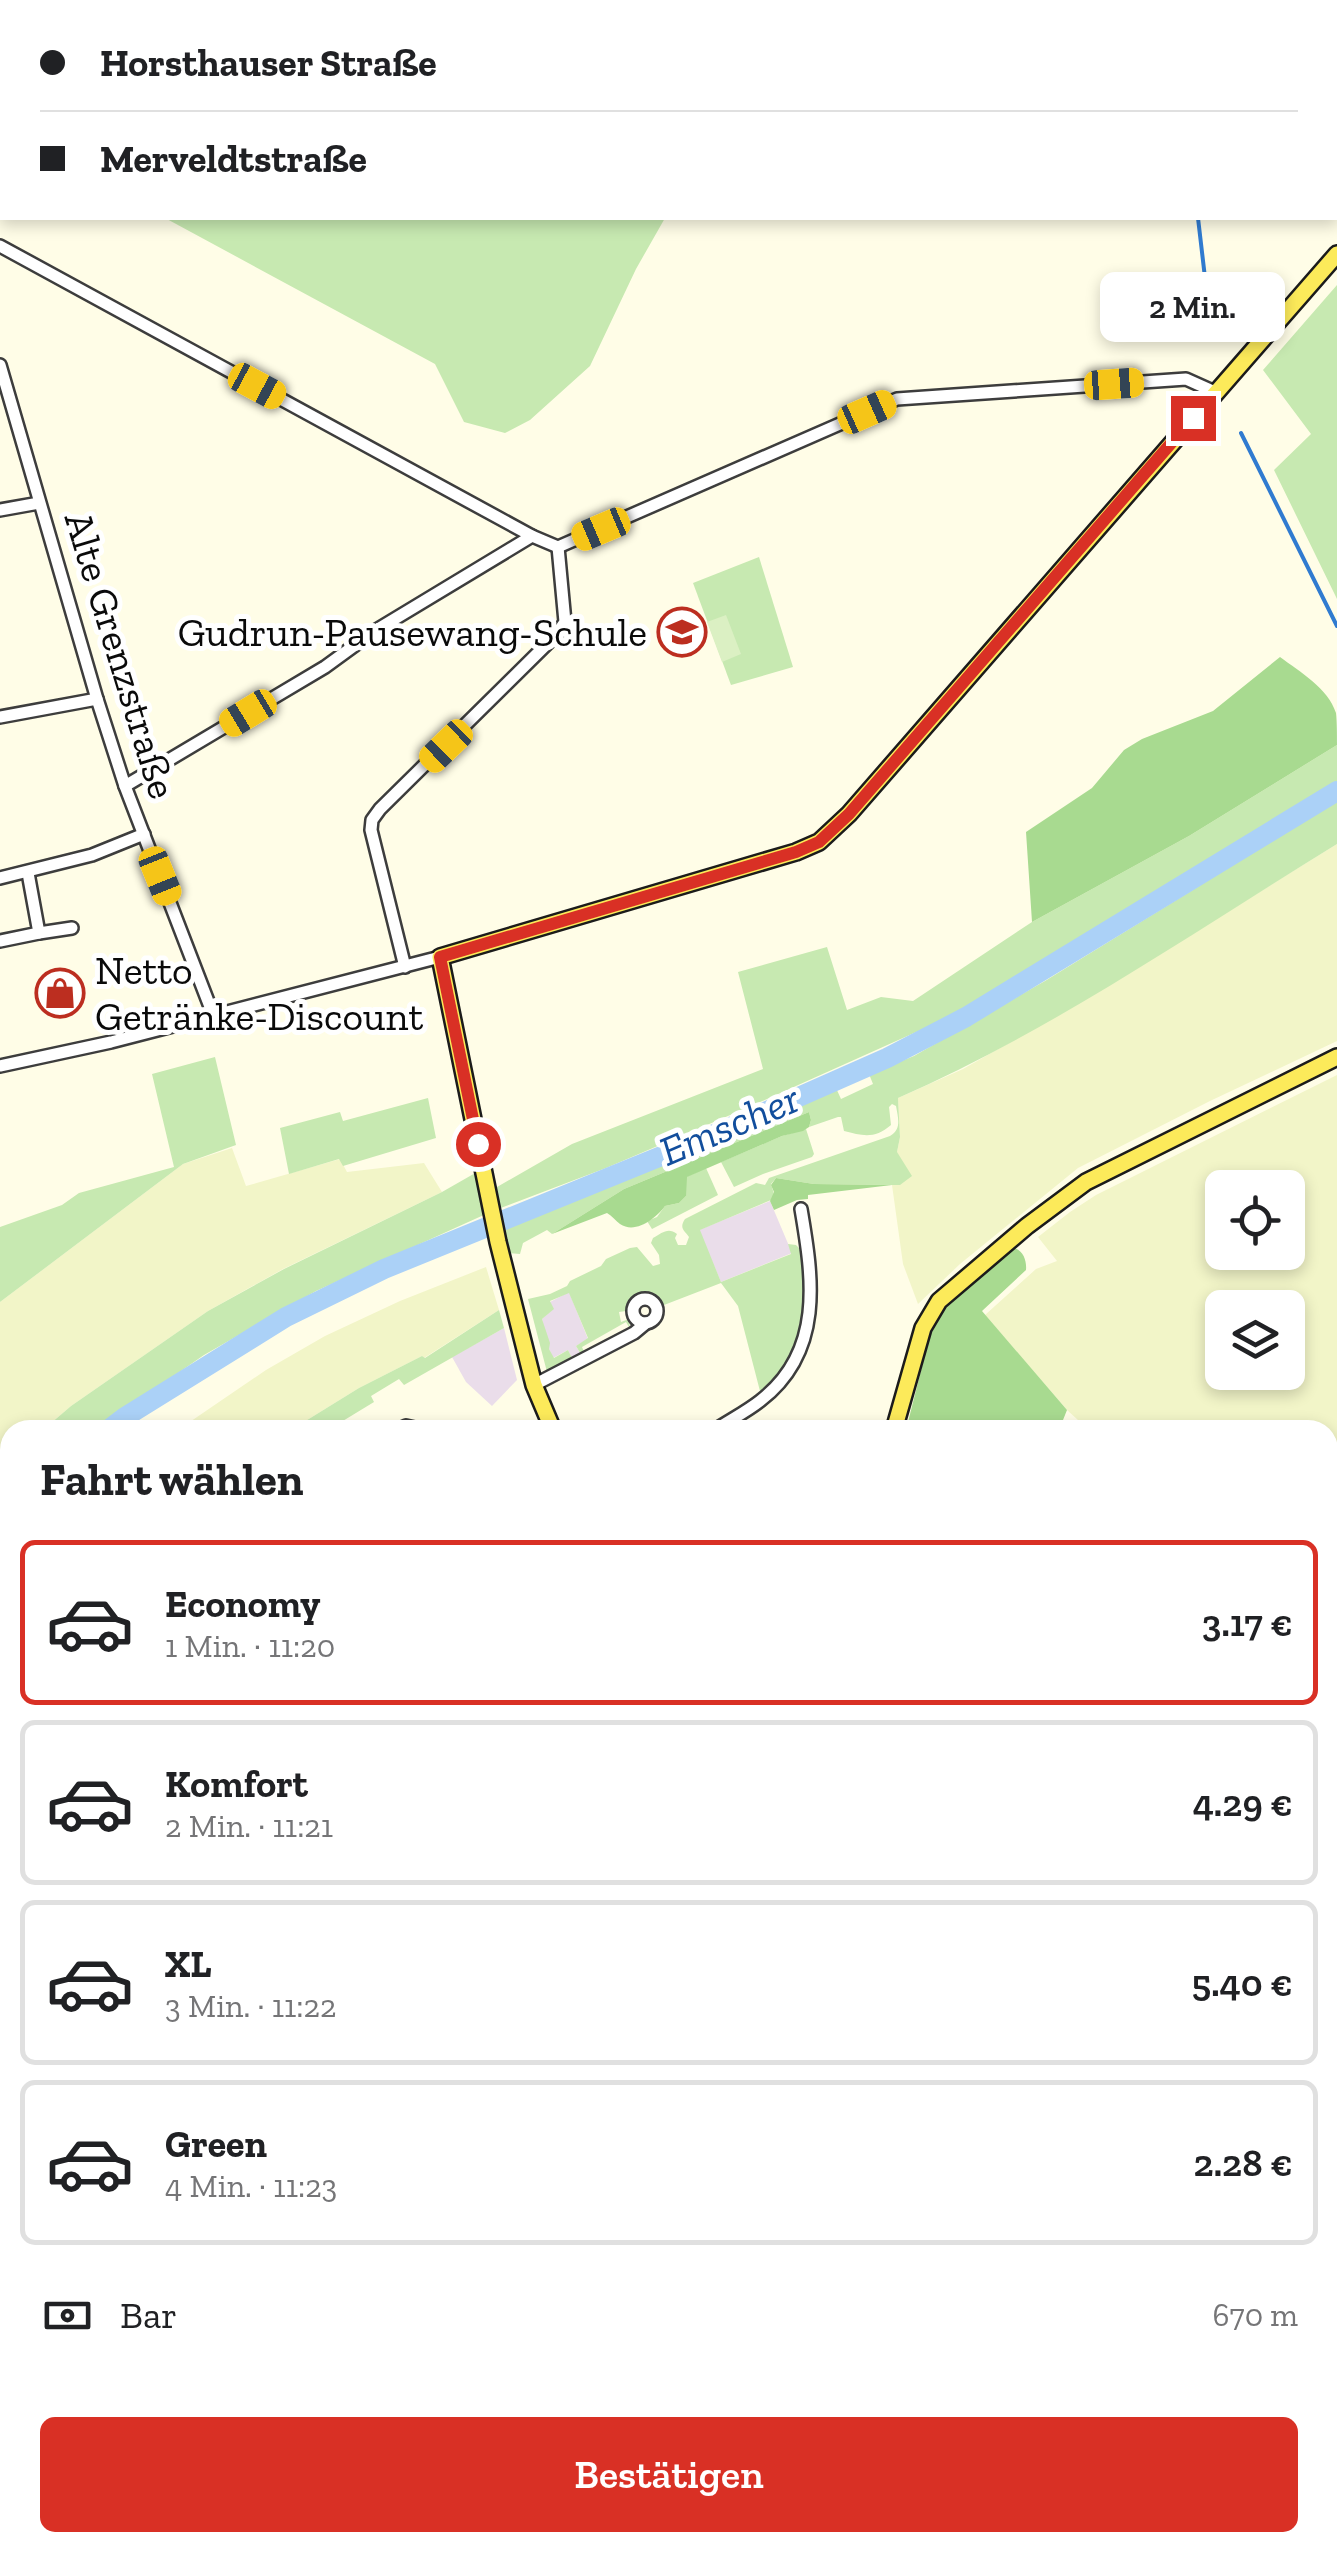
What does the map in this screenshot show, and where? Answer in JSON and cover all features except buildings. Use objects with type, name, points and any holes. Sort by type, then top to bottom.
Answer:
[{"type":"main road","points":[[549,1420],[534,1385],[498,1242],[440,957],[740,870],[819,842],[860,801],[1337,254]]},
{"type":"main road","points":[[897,1420],[929,1316],[939,1302],[1026,1226],[1086,1182],[1337,1057]]},
{"type":"street","points":[[0,246],[558,547],[897,399],[1186,380],[1215,392]]},
{"type":"street","name":"Alte Grenzstraße","points":[[0,365],[97,700],[214,1016]]},
{"type":"street","points":[[0,510],[39,503]]},
{"type":"street","points":[[126,786],[325,667],[374,632],[532,536]]},
{"type":"street","points":[[405,967],[371,830],[372,820],[565,622],[558,547]]},
{"type":"street","points":[[0,717],[97,700]]},
{"type":"street","points":[[0,878],[92,855],[144,834]]},
{"type":"street","points":[[28,873],[39,934]]},
{"type":"street","points":[[0,941],[72,928]]},
{"type":"street","points":[[0,1066],[111,1042],[440,957]]},
{"type":"street","points":[[730,1420],[772,1390],[792,1367],[803,1344],[812,1287],[802,1209]]},
{"type":"street","points":[[534,1385],[646,1324]]},
{"type":"shaded area","points":[[770,1201],[792,1253],[721,1282],[699,1230]]},
{"type":"shaded area","points":[[569,1292],[588,1339],[576,1346],[582,1356],[573,1360],[568,1350],[553,1358],[542,1319],[553,1309],[550,1302]]},
{"type":"shaded area","points":[[504,1328],[517,1380],[492,1406],[466,1382],[452,1357]]},
{"type":"green space","points":[[169,220],[664,220],[590,366],[530,420],[505,433],[464,422],[435,364]]},
{"type":"green space","points":[[1337,285],[1337,599],[1274,470],[1311,434],[1263,370]]},
{"type":"green space","points":[[759,557],[793,667],[731,685],[693,583]]},
{"type":"green space","points":[[726,615],[741,654],[722,662],[707,622]]},
{"type":"green space","points":[[1280,657],[1327,696],[1336,713],[1337,745],[1189,836],[1032,922],[1026,832],[1092,788],[1124,750],[1213,711]]},
{"type":"green space","points":[[1337,745],[1337,782],[943,1020],[606,1168],[498,1209],[493,1186],[572,1144],[763,1069],[738,972],[827,947],[847,1010],[881,997],[913,1001],[1032,922],[1189,836]]},
{"type":"green space","points":[[1337,801],[1337,844],[1067,1011],[898,1098],[900,1137],[897,1152],[912,1176],[900,1185],[814,1184],[776,1178],[771,1184],[771,1200],[700,1230],[721,1282],[791,1254],[788,1244],[796,1245],[802,1254],[806,1291],[798,1340],[783,1369],[761,1395],[738,1306],[721,1283],[664,1305],[651,1293],[638,1295],[626,1311],[619,1312],[621,1322],[629,1319],[630,1329],[626,1322],[582,1347],[582,1356],[576,1346],[588,1338],[569,1293],[550,1301],[554,1309],[542,1319],[549,1349],[554,1358],[568,1350],[573,1360],[547,1372],[528,1299],[567,1286],[630,1248],[637,1247],[653,1266],[660,1264],[651,1243],[653,1238],[671,1231],[677,1234],[678,1245],[686,1245],[689,1237],[682,1227],[685,1219],[756,1183],[765,1185],[769,1178],[890,1136],[898,1127],[896,1106],[889,1107],[891,1125],[869,1135],[844,1131],[841,1117],[809,1127],[809,1112],[624,1189],[552,1234],[547,1230],[523,1243],[520,1254],[508,1253],[502,1226],[836,1088],[841,1099],[873,1084],[869,1074],[914,1056],[1045,981]]},
{"type":"green space","points":[[1337,844],[1337,1041],[1078,1168],[960,1264],[918,1304],[903,1264],[892,1185],[900,1184],[898,1098],[963,1069],[1086,999]]},
{"type":"green space","points":[[215,1057],[236,1145],[183,1164],[0,1302],[0,1227],[62,1205],[79,1193],[174,1167],[152,1074]]},
{"type":"green space","points":[[1337,1075],[1337,1420],[1078,1420],[985,1315],[1036,1269],[1057,1261],[1038,1237],[1096,1195]]},
{"type":"green space","points":[[428,1098],[436,1138],[343,1166],[339,1159],[289,1174],[280,1128],[340,1112],[343,1121]]},
{"type":"green space","points":[[809,1112],[809,1127],[803,1131],[782,1136],[687,1177],[686,1196],[679,1203],[665,1206],[646,1223],[626,1227],[607,1213],[552,1234],[624,1189]]},
{"type":"green space","points":[[806,1129],[812,1157],[734,1187],[721,1162]]},
{"type":"green space","points":[[232,1148],[246,1186],[340,1159],[347,1172],[424,1163],[442,1192],[283,1269],[208,1311],[55,1420],[0,1420],[0,1302],[183,1164]]},
{"type":"green space","points":[[706,1168],[718,1195],[652,1229],[647,1221],[657,1217],[665,1206],[679,1203],[686,1196],[686,1177]]},
{"type":"green space","points":[[477,1172],[486,1214],[316,1291],[204,1355],[110,1420],[55,1420],[208,1311]]},
{"type":"green space","points":[[776,1178],[814,1184],[892,1185],[808,1195],[808,1199],[774,1210],[771,1185]]},
{"type":"green space","points":[[1010,1247],[1018,1249],[1026,1270],[982,1311],[1067,1410],[1063,1420],[909,1420],[934,1319],[941,1307]]},
{"type":"green space","points":[[486,1267],[499,1310],[424,1358],[359,1388],[307,1420],[193,1420],[325,1336]]},
{"type":"green space","points":[[499,1310],[504,1328],[404,1385],[399,1379],[371,1396],[374,1402],[344,1420],[307,1420],[359,1388],[422,1356],[425,1358]]},
{"type":"waterway","points":[[1198,220],[1211,329]]},
{"type":"waterway","points":[[1241,433],[1337,626]]},
{"type":"waterway","name":"Emscher","points":[[121,1420],[286,1317],[384,1269],[708,1137],[887,1058],[966,1017],[1337,791]]},
{"type":"place","name":"Gudrun-Pausewang-Schule","points":[[682,632]]},
{"type":"place","name":"Netto Getränke-Discount","points":[[60,993]]},
{"type":"route","points":[[478,1144],[440,957],[740,870],[819,842],[849,814],[1193,418]]}]
